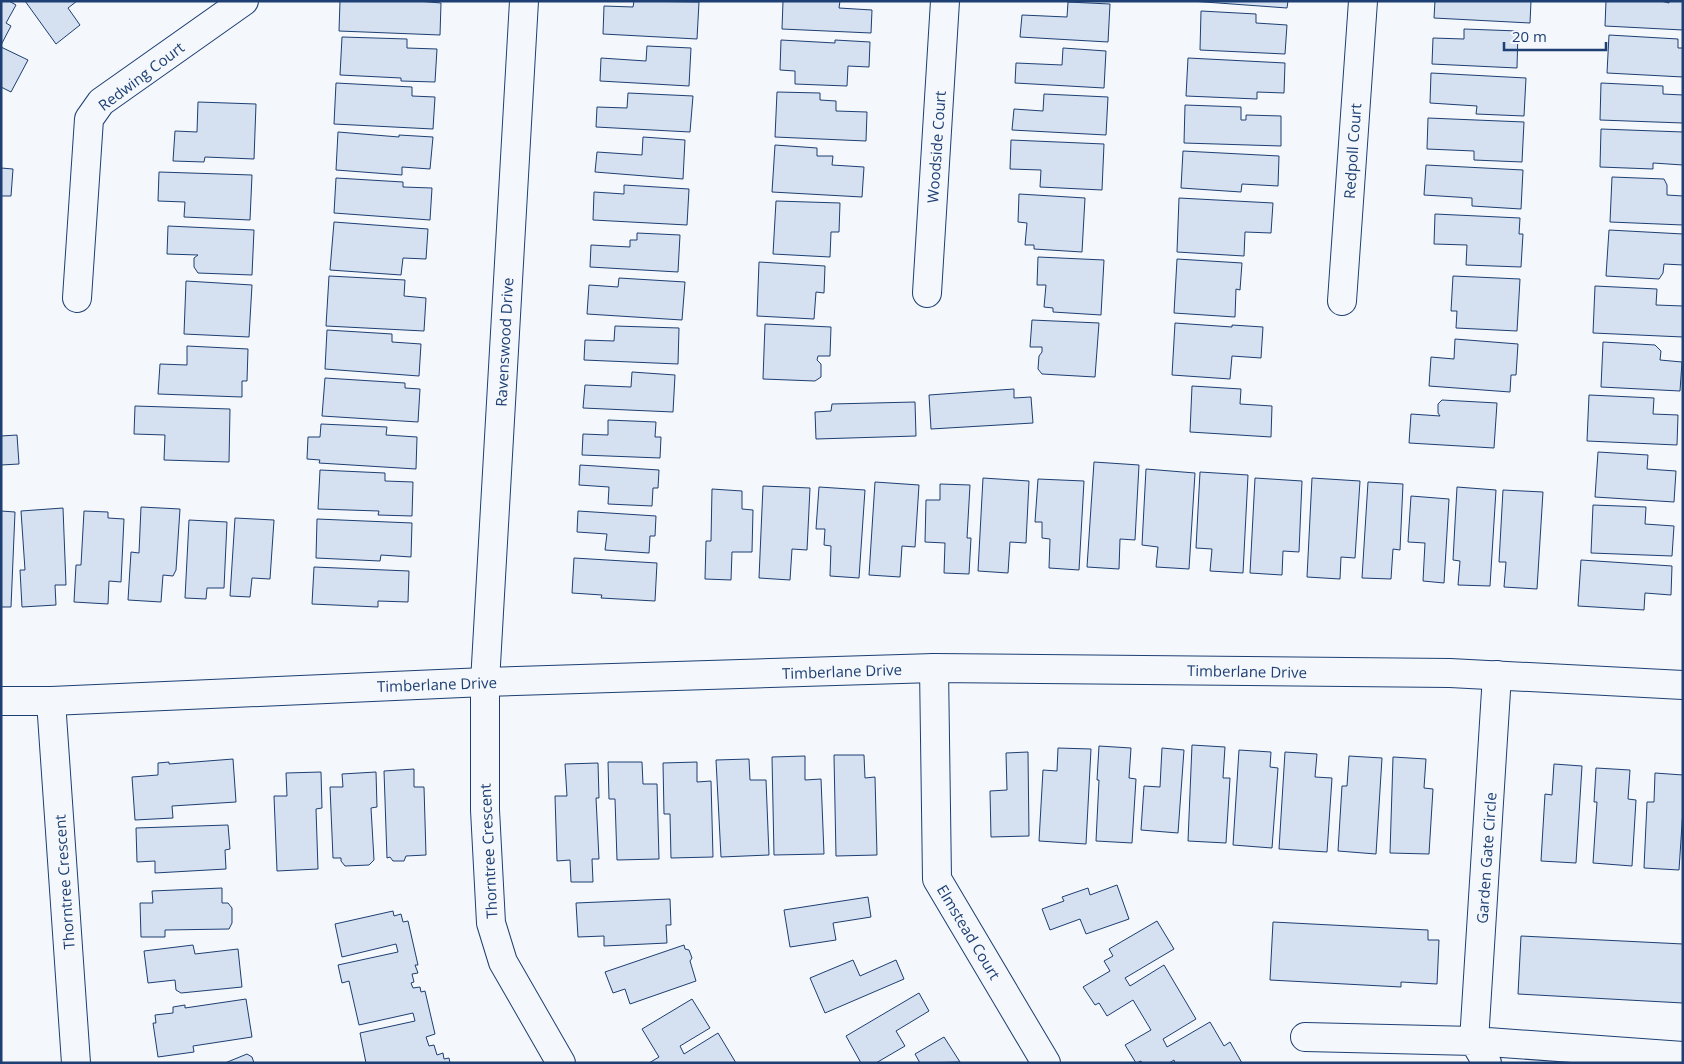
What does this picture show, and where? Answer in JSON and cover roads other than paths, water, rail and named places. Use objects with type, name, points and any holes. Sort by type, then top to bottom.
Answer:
[{"type":"street","name":"Redwing Court","points":[[77,298],[89,119],[102,102],[244,1]]},
{"type":"street","name":"Ravenswood Drive","points":[[485,682],[524,1]]},
{"type":"street","name":"Woodside Court","points":[[926,293],[945,1]]},
{"type":"street","name":"Redpoll Court","points":[[1342,301],[1362,1]]},
{"type":"street","name":"Timberlane Drive","points":[[1,701],[51,701],[485,682],[934,668],[1497,675],[1683,685]]},
{"type":"street","name":"Elmstead Court","points":[[934,668],[937,878],[1046,1063]]},
{"type":"street","name":"Garden Gate Circle","points":[[1481,1052],[1497,675]]},
{"type":"street","name":"Thorntree Crescent","points":[[485,682],[485,810],[491,923],[504,962],[561,1063]]},
{"type":"street","name":"Thorntree Crescent","points":[[51,701],[76,1063]]},
{"type":"street","points":[[1306,1037],[1481,1052],[1683,1056]]}]
